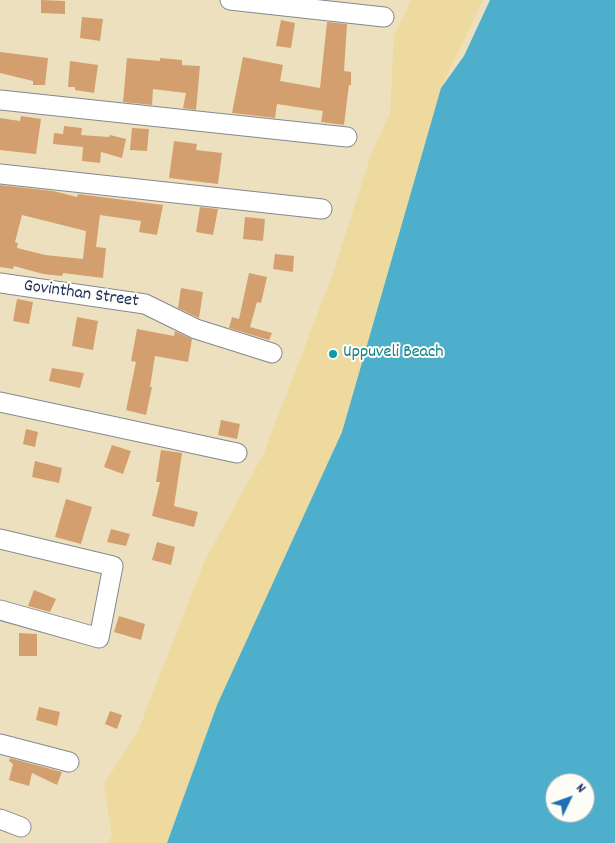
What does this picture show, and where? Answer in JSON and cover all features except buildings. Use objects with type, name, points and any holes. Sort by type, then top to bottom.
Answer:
[{"type":"street","points":[[230,0],[384,17]]},
{"type":"street","points":[[0,100],[347,136]]},
{"type":"street","points":[[0,174],[322,209]]},
{"type":"street","name":"Govinthan Street","points":[[0,283],[145,304],[196,329],[272,353]]},
{"type":"street","points":[[0,402],[237,453]]},
{"type":"street","points":[[0,539],[113,566],[99,638],[0,610]]},
{"type":"street","points":[[0,744],[69,762]]},
{"type":"street","points":[[0,819],[21,827]]},
{"type":"sand","name":"Uppuveli Beach","points":[[411,0],[483,0],[441,88],[342,432],[217,705],[167,843],[107,843],[112,836],[104,784],[138,731],[205,560],[263,455],[332,276],[373,149],[390,114],[394,36]]},
{"type":"water","points":[[490,0],[615,0],[615,843],[167,843],[217,705],[342,432],[441,88],[464,56]]},
{"type":"place","name":"Uppuveli Beach","points":[[333,354]]}]
